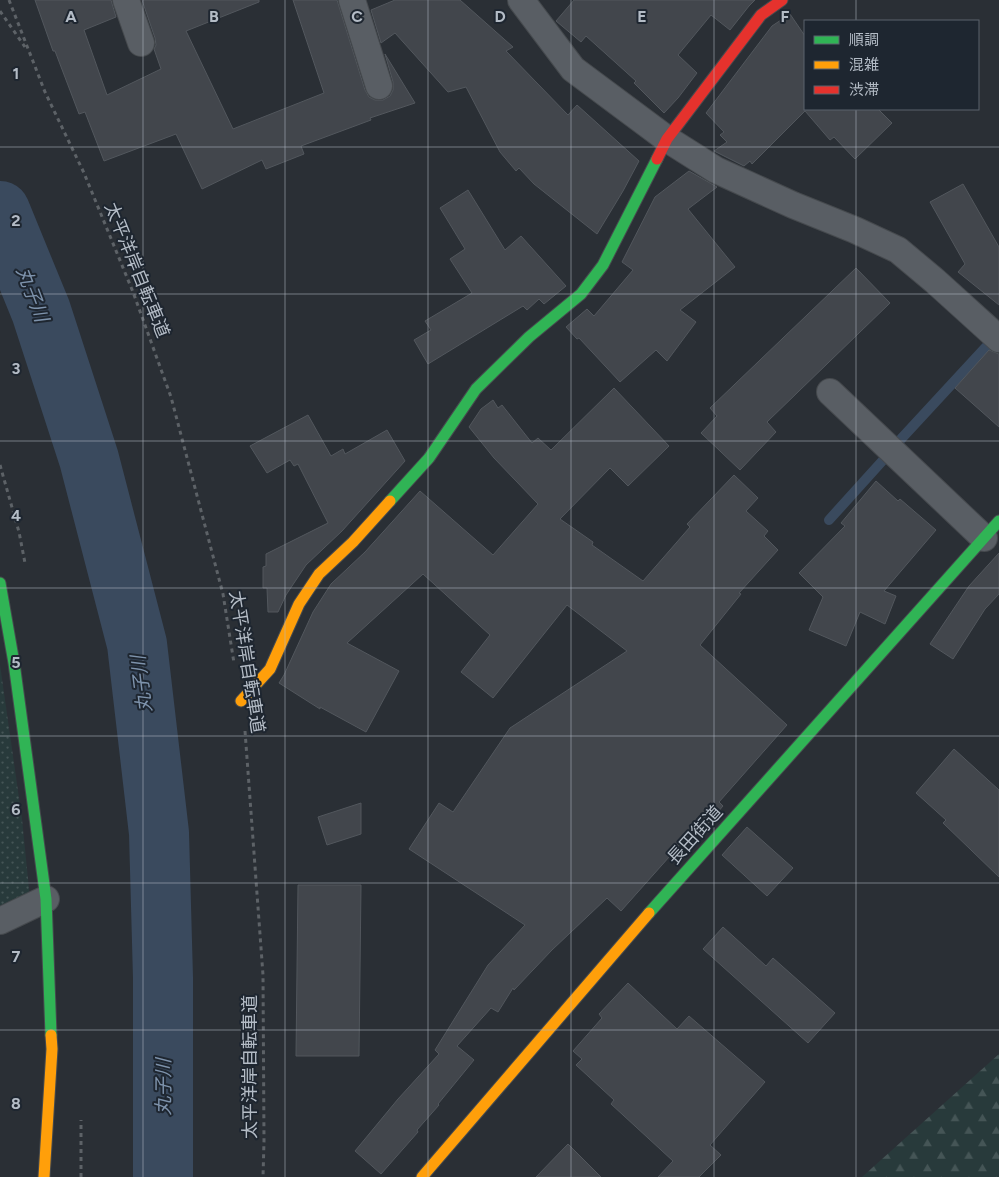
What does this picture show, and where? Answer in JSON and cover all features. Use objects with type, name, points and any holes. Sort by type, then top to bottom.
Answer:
[{"type":"street","points":[[126,0],[141,43]]},
{"type":"street","points":[[352,0],[379,86]]},
{"type":"street","points":[[521,0],[573,69],[668,139],[716,170],[898,250],[999,339]]},
{"type":"street","points":[[241,701],[270,669],[299,604],[319,574],[353,542],[429,458],[476,389],[529,337],[581,294],[603,265],[668,139],[761,15],[782,0]]},
{"type":"street","points":[[830,392],[992,529]]},
{"type":"street","name":"長田街道","points":[[422,1177],[623,942],[992,529]]},
{"type":"street","points":[[0,583],[4,625],[46,899],[52,1049],[44,1177]]},
{"type":"street","points":[[0,921],[46,899]]},
{"type":"path","points":[[9,0],[28,52]]},
{"type":"path","points":[[0,11],[28,52]]},
{"type":"path","name":"太平洋岸自転車道","points":[[28,52],[84,173],[133,292],[171,396],[223,594],[245,727],[263,975],[263,1177]]},
{"type":"green space","points":[[0,665],[22,819],[30,899],[0,912]]},
{"type":"green space","points":[[999,1054],[999,1177],[862,1177]]},
{"type":"building","points":[[35,0],[111,0],[116,17],[84,30],[107,95],[161,69],[154,49],[156,45],[155,38],[142,0],[259,0],[259,2],[186,31],[233,129],[324,93],[293,0],[337,0],[365,90],[369,97],[375,100],[383,100],[390,96],[393,90],[393,82],[385,54],[415,103],[370,118],[371,120],[301,146],[304,154],[266,169],[262,160],[202,189],[176,134],[104,161],[85,112],[79,114],[55,51],[53,51]]},
{"type":"building","points":[[395,0],[460,0],[513,47],[506,51],[568,115],[577,105],[639,161],[597,234],[534,184],[519,168],[516,171],[500,152],[466,87],[448,92],[395,33],[381,43],[371,10]]},
{"type":"building","points":[[574,0],[755,0],[730,30],[711,15],[678,55],[697,73],[664,113],[634,83],[636,81],[586,36],[581,42],[556,21]]},
{"type":"building","points":[[790,14],[804,35],[804,110],[879,110],[892,123],[855,159],[834,137],[830,140],[805,111],[752,164],[750,161],[744,166],[714,151],[727,142],[720,135],[724,132],[706,113],[772,26]]},
{"type":"building","points":[[689,171],[717,187],[688,209],[735,267],[680,310],[696,322],[667,361],[656,350],[620,382],[579,338],[577,339],[566,327],[587,309],[594,316],[633,270],[622,262],[655,197]]},
{"type":"building","points":[[963,184],[999,247],[999,305],[958,272],[965,264],[930,202]]},
{"type":"building","points":[[468,190],[505,250],[521,236],[566,286],[544,304],[539,299],[527,310],[523,306],[428,364],[414,340],[431,330],[425,321],[472,293],[450,259],[465,249],[440,208]]},
{"type":"building","points":[[856,268],[890,303],[767,422],[776,432],[740,470],[701,433],[717,416],[710,408]]},
{"type":"building","points":[[989,350],[999,354],[999,427],[955,388]]},
{"type":"building","points":[[614,388],[669,446],[628,486],[610,468],[560,519],[593,542],[592,545],[643,581],[690,527],[687,524],[734,475],[758,498],[746,511],[768,531],[764,536],[778,550],[739,593],[741,594],[700,645],[787,725],[719,802],[723,806],[699,834],[694,829],[621,911],[607,898],[552,950],[514,990],[513,988],[498,1012],[491,1008],[457,1046],[474,1060],[417,1130],[418,1132],[381,1174],[355,1151],[398,1099],[439,1054],[435,1050],[488,965],[525,925],[409,849],[439,803],[453,812],[510,728],[627,651],[567,605],[493,698],[461,672],[490,635],[423,574],[347,643],[399,671],[366,732],[320,707],[320,709],[279,683],[313,612],[331,584],[365,552],[420,491],[493,555],[538,504],[494,458],[469,427],[481,409],[493,400],[498,408],[502,405],[532,443],[538,438],[551,450]]},
{"type":"building","points":[[308,415],[331,456],[343,449],[345,454],[387,430],[405,461],[342,531],[306,565],[286,595],[278,612],[268,612],[267,588],[263,588],[263,567],[266,566],[266,554],[328,523],[298,464],[294,466],[290,460],[267,473],[250,446]]},
{"type":"building","points":[[876,481],[898,501],[900,499],[936,530],[884,591],[896,596],[885,624],[860,612],[846,646],[809,630],[823,597],[799,573],[845,526],[841,523]]},
{"type":"building","points":[[999,553],[999,594],[985,609],[953,659],[930,644],[969,586]]},
{"type":"building","points":[[954,749],[999,790],[999,877],[943,823],[946,820],[916,793]]},
{"type":"building","points":[[361,803],[361,834],[327,845],[318,817]]},
{"type":"building","points":[[747,827],[793,868],[767,896],[722,855]]},
{"type":"building","points":[[298,885],[361,885],[359,1056],[296,1056]]},
{"type":"building","points":[[723,927],[766,966],[773,958],[835,1013],[808,1043],[703,949]]},
{"type":"building","points":[[628,983],[677,1029],[689,1016],[765,1082],[710,1145],[721,1155],[699,1177],[658,1177],[673,1161],[611,1104],[614,1100],[576,1065],[582,1059],[573,1051],[602,1018],[599,1014]]},
{"type":"building","points":[[568,1144],[601,1177],[536,1177]]},
{"type":"waterway","name":"丸子川","points":[[0,211],[41,311],[89,459],[137,644],[159,833],[163,978],[163,1177]]},
{"type":"waterway","points":[[901,439],[986,347]]},
{"type":"waterway","points":[[829,520],[885,458]]},
{"type":"traffic: fast","points":[[390,501],[429,458],[476,389],[529,337],[581,294],[603,265],[657,159]]},
{"type":"traffic: fast","points":[[649,913],[999,521]]},
{"type":"traffic: fast","points":[[0,583],[14,663],[46,899],[51,1035]]},
{"type":"traffic: slow","points":[[241,701],[270,669],[299,604],[319,574],[353,542],[390,501]]},
{"type":"traffic: slow","points":[[422,1177],[649,913]]},
{"type":"traffic: slow","points":[[44,1177],[52,1049],[51,1035]]},
{"type":"traffic: jam","points":[[657,159],[667,139],[761,15],[782,0]]}]
